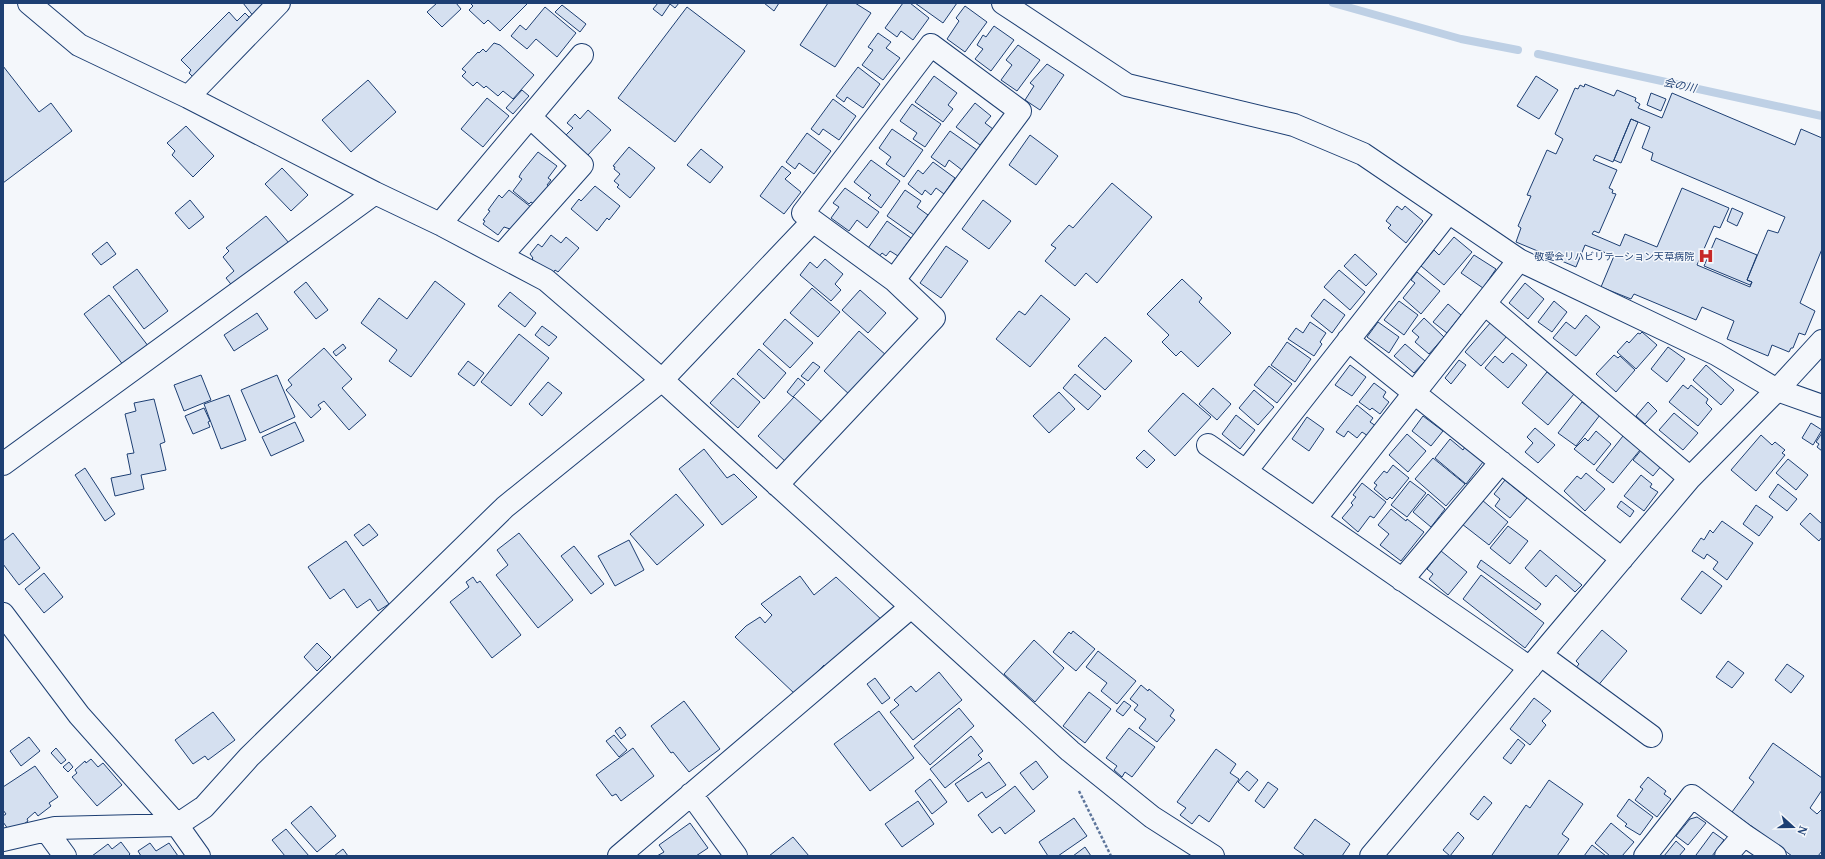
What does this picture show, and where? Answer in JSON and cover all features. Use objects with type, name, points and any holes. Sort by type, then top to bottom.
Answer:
[{"type":"street","points":[[29,3],[79,45],[188,97],[375,193],[440,224],[546,280],[662,380],[1070,751],[1152,817],[1213,856]]},
{"type":"street","points":[[188,97],[278,3]]},
{"type":"street","points":[[1003,3],[1127,85],[1294,125],[1363,154],[1519,260],[1716,354],[1777,390],[1822,406]]},
{"type":"street","points":[[777,486],[934,318],[894,280],[803,213],[931,45],[1020,111],[894,280]]},
{"type":"street","points":[[440,224],[582,55]]},
{"type":"street","points":[[501,256],[582,164],[530,117]]},
{"type":"street","points":[[3,464],[375,193]]},
{"type":"street","points":[[1246,471],[1448,213]]},
{"type":"street","points":[[3,840],[55,828],[177,824],[204,807],[249,757],[505,507],[662,380],[813,221]]},
{"type":"street","points":[[1315,519],[1519,260]]},
{"type":"street","points":[[1485,304],[1690,478]]},
{"type":"street","points":[[1348,340],[1622,559]]},
{"type":"street","points":[[1371,856],[1690,478],[1777,390],[1822,341]]},
{"type":"street","points":[[1208,445],[1402,580],[1535,661],[1651,736]]},
{"type":"street","points":[[1402,580],[1501,462]]},
{"type":"street","points":[[619,856],[911,607]]},
{"type":"street","points":[[3,614],[79,715],[177,824],[199,856]]},
{"type":"street","points":[[691,794],[736,856]]},
{"type":"street","points":[[1645,856],[1692,796],[1775,856]]},
{"type":"street","points":[[46,830],[65,856]]},
{"type":"street","points":[[1726,856],[1744,834]]},
{"type":"path","points":[[1076,785],[1111,856]]},
{"type":"building","points":[[243,3],[272,3],[254,17]]},
{"type":"building","points":[[437,3],[456,3],[461,9],[442,27],[427,12]]},
{"type":"building","points":[[470,3],[528,3],[500,31],[488,20],[484,24],[469,10],[473,6]]},
{"type":"building","points":[[658,3],[679,3],[675,8],[670,4],[662,16],[653,9]]},
{"type":"building","points":[[764,3],[779,3],[774,11]]},
{"type":"building","points":[[828,3],[855,3],[871,13],[835,67],[800,45]]},
{"type":"building","points":[[903,3],[910,3],[929,18],[913,40],[901,31],[897,37],[885,28]]},
{"type":"building","points":[[915,3],[957,3],[943,23]]},
{"type":"building","points":[[562,5],[586,24],[580,32],[555,12]]},
{"type":"building","points":[[965,6],[987,22],[965,52],[947,39],[959,21],[956,18]]},
{"type":"building","points":[[545,7],[576,33],[557,57],[536,39],[527,49],[511,36],[520,25],[526,30]]},
{"type":"building","points":[[687,7],[745,51],[675,142],[618,98]]},
{"type":"building","points":[[229,12],[237,21],[245,13],[255,23],[197,81],[189,73],[191,70],[181,60]]},
{"type":"building","points":[[994,26],[1014,40],[991,71],[975,59],[983,49],[977,45],[983,35],[986,37]]},
{"type":"building","points":[[878,33],[891,42],[886,48],[900,58],[883,80],[862,65],[873,50],[868,47]]},
{"type":"building","points":[[494,43],[500,45],[534,75],[513,99],[503,91],[498,96],[486,86],[484,88],[477,82],[473,86],[462,76],[466,72],[462,69],[478,52],[479,53],[483,49],[486,52]]},
{"type":"building","points":[[1018,45],[1040,60],[1017,91],[1001,80],[1012,65],[1006,60]]},
{"type":"building","points":[[1047,64],[1064,75],[1040,110],[1025,100],[1034,86],[1030,83]]},
{"type":"building","points":[[3,66],[39,112],[51,103],[72,131],[3,183]]},
{"type":"building","points":[[858,67],[880,84],[863,108],[847,97],[844,102],[836,96]]},
{"type":"building","points":[[934,76],[957,93],[948,105],[953,109],[943,122],[915,102]]},
{"type":"building","points":[[1536,76],[1558,90],[1539,119],[1517,106]]},
{"type":"building","points":[[368,80],[396,112],[351,152],[322,120]]},
{"type":"building","points":[[1585,84],[1614,96],[1617,90],[1636,98],[1635,101],[1640,104],[1638,108],[1662,118],[1672,93],[1795,145],[1801,129],[1822,138],[1822,249],[1800,303],[1815,311],[1805,335],[1799,333],[1793,348],[1791,348],[1789,352],[1772,345],[1768,356],[1727,339],[1734,321],[1702,307],[1696,320],[1634,294],[1631,299],[1601,287],[1614,256],[1585,245],[1576,267],[1516,242],[1521,228],[1518,226],[1531,196],[1527,195],[1547,150],[1556,154],[1563,139],[1555,134],[1575,88],[1578,89],[1580,85],[1584,87]],"holes":[[[1631,119],[1650,127],[1642,148],[1653,153],[1651,160],[1785,217],[1778,233],[1768,230],[1747,280],[1752,282],[1750,287],[1697,265],[1714,226],[1720,228],[1729,208],[1682,188],[1657,247],[1625,234],[1620,246],[1592,234],[1594,231],[1599,233],[1616,194],[1612,193],[1613,190],[1609,188],[1617,170],[1593,160],[1596,155],[1613,162]]]},
{"type":"building","points":[[522,90],[529,96],[513,114],[506,108]]},
{"type":"building","points":[[1651,93],[1666,99],[1661,111],[1647,105]]},
{"type":"building","points":[[487,98],[509,116],[483,147],[461,129]]},
{"type":"building","points":[[833,99],[856,116],[839,140],[823,129],[819,135],[811,129]]},
{"type":"building","points":[[975,103],[991,116],[985,123],[993,129],[980,145],[956,127]]},
{"type":"building","points":[[912,104],[941,124],[925,147],[913,139],[917,133],[900,121]]},
{"type":"building","points":[[588,110],[611,130],[587,156],[565,136],[573,128],[567,123],[575,114],[580,119]]},
{"type":"building","points":[[1631,119],[1638,122],[1621,163],[1614,160]]},
{"type":"building","points":[[186,126],[214,156],[193,177],[172,155],[175,151],[167,143]]},
{"type":"building","points":[[892,129],[923,150],[904,177],[886,164],[891,157],[879,148]]},
{"type":"building","points":[[950,131],[977,150],[962,170],[949,160],[945,167],[931,157]]},
{"type":"building","points":[[807,133],[831,151],[814,174],[799,163],[795,169],[786,162]]},
{"type":"building","points":[[1030,135],[1058,156],[1036,185],[1009,165]]},
{"type":"building","points":[[629,147],[655,168],[630,198],[617,187],[619,185],[614,181],[620,174],[614,169],[615,167],[613,166]]},
{"type":"building","points":[[701,149],[723,167],[710,183],[687,165]]},
{"type":"building","points":[[538,152],[557,166],[548,178],[551,180],[547,185],[549,186],[534,204],[531,202],[529,204],[513,191],[522,179],[519,177],[521,173]]},
{"type":"building","points":[[871,160],[900,181],[881,208],[868,198],[871,195],[854,182]]},
{"type":"building","points":[[933,162],[955,178],[944,194],[936,188],[931,195],[925,190],[922,195],[908,184],[918,170],[923,174]]},
{"type":"building","points":[[782,166],[791,173],[785,179],[801,192],[784,214],[760,196]]},
{"type":"building","points":[[282,168],[308,195],[291,211],[265,184]]},
{"type":"building","points":[[1112,183],[1152,217],[1097,283],[1086,273],[1075,286],[1045,261],[1056,248],[1051,245],[1069,225],[1073,228]]},
{"type":"building","points":[[595,186],[620,206],[609,220],[607,218],[597,231],[571,209],[579,199],[581,201]]},
{"type":"building","points":[[845,188],[879,212],[867,228],[857,220],[849,231],[831,218],[839,207],[833,203]]},
{"type":"building","points":[[509,190],[531,207],[513,230],[504,227],[498,235],[483,224],[485,221],[483,220],[499,195],[502,198]]},
{"type":"building","points":[[905,190],[921,201],[917,207],[928,215],[914,235],[887,216]]},
{"type":"building","points":[[190,200],[204,217],[189,229],[175,213]]},
{"type":"building","points":[[983,200],[1011,221],[989,249],[962,229]]},
{"type":"building","points":[[1397,206],[1402,210],[1405,206],[1423,221],[1406,243],[1388,228],[1391,225],[1386,221]]},
{"type":"building","points":[[1732,208],[1743,213],[1737,226],[1727,221]]},
{"type":"building","points":[[266,216],[289,243],[234,288],[226,278],[234,271],[223,257],[229,251],[226,248]]},
{"type":"building","points":[[887,221],[911,238],[898,256],[890,251],[886,256],[882,253],[877,259],[866,251]]},
{"type":"building","points":[[551,235],[561,243],[566,237],[579,248],[558,272],[555,270],[551,276],[532,259],[533,258],[530,254],[538,244],[542,247]]},
{"type":"building","points":[[1454,237],[1472,252],[1444,285],[1421,266],[1434,250],[1439,255]]},
{"type":"building","points":[[1716,238],[1757,255],[1747,280],[1752,282],[1750,285],[1704,266]]},
{"type":"building","points":[[107,242],[116,254],[101,265],[92,254]]},
{"type":"building","points":[[946,246],[968,261],[941,298],[920,283]]},
{"type":"building","points":[[1355,254],[1377,274],[1366,286],[1344,266]]},
{"type":"building","points":[[1474,255],[1496,269],[1483,288],[1461,273]]},
{"type":"building","points":[[825,259],[843,274],[835,284],[841,290],[831,301],[800,275],[810,262],[817,268]]},
{"type":"building","points":[[137,269],[168,311],[144,329],[113,287]]},
{"type":"building","points":[[1339,270],[1365,292],[1350,310],[1324,287]]},
{"type":"building","points":[[1417,272],[1440,291],[1421,314],[1403,298],[1415,283],[1411,280]]},
{"type":"building","points":[[1182,279],[1202,298],[1199,302],[1231,333],[1198,367],[1181,351],[1176,356],[1162,342],[1169,335],[1147,314]]},
{"type":"building","points":[[435,281],[465,304],[411,377],[389,361],[397,350],[361,323],[379,298],[407,319]]},
{"type":"building","points":[[306,282],[328,310],[316,319],[294,292]]},
{"type":"building","points":[[1525,283],[1544,299],[1528,319],[1509,303]]},
{"type":"building","points":[[812,288],[840,312],[818,337],[790,313]]},
{"type":"building","points":[[860,290],[886,313],[868,333],[842,310]]},
{"type":"building","points":[[510,292],[536,313],[525,327],[498,306]]},
{"type":"building","points":[[109,295],[152,351],[127,370],[84,314]]},
{"type":"building","points":[[1041,295],[1070,319],[1030,367],[996,339],[1019,311],[1025,315]]},
{"type":"building","points":[[1324,299],[1345,315],[1332,333],[1311,316]]},
{"type":"building","points":[[1399,301],[1418,315],[1404,335],[1384,320]]},
{"type":"building","points":[[1554,301],[1567,312],[1552,332],[1538,322]]},
{"type":"building","points":[[1448,304],[1461,315],[1447,333],[1433,322]]},
{"type":"building","points":[[257,313],[268,329],[234,351],[224,335]]},
{"type":"building","points":[[1586,315],[1600,327],[1576,356],[1553,338],[1566,322],[1575,329]]},
{"type":"building","points":[[1424,318],[1444,337],[1429,354],[1415,342],[1419,337],[1412,331]]},
{"type":"building","points":[[785,319],[813,343],[790,368],[763,344]]},
{"type":"building","points":[[1310,322],[1326,333],[1320,342],[1322,344],[1314,356],[1288,339],[1296,328],[1303,333]]},
{"type":"building","points":[[1378,322],[1399,337],[1389,353],[1367,337]]},
{"type":"building","points":[[1491,322],[1507,336],[1481,366],[1465,352]]},
{"type":"building","points":[[542,326],[557,337],[549,346],[535,335]]},
{"type":"building","points":[[859,331],[887,356],[851,396],[824,371]]},
{"type":"building","points":[[1642,332],[1657,345],[1636,369],[1617,352],[1627,341],[1629,343],[1638,333],[1640,334]]},
{"type":"building","points":[[519,334],[549,358],[511,406],[481,382]]},
{"type":"building","points":[[1105,337],[1132,361],[1105,390],[1078,366]]},
{"type":"building","points":[[1287,342],[1311,359],[1295,382],[1271,365]]},
{"type":"building","points":[[343,344],[346,348],[336,356],[333,352]]},
{"type":"building","points":[[1405,344],[1425,361],[1414,373],[1394,356]]},
{"type":"building","points":[[1668,347],[1685,359],[1667,382],[1651,369]]},
{"type":"building","points":[[324,348],[352,379],[342,388],[366,415],[349,430],[324,401],[318,405],[321,409],[311,418],[286,390],[292,385],[288,380]]},
{"type":"building","points":[[759,349],[786,373],[764,399],[737,374]]},
{"type":"building","points":[[1512,353],[1527,365],[1508,388],[1485,368],[1495,356],[1503,363]]},
{"type":"building","points":[[1614,355],[1618,358],[1620,356],[1635,370],[1616,392],[1596,374]]},
{"type":"building","points":[[1459,360],[1466,365],[1451,384],[1445,378]]},
{"type":"building","points":[[468,361],[484,373],[474,386],[458,374]]},
{"type":"building","points":[[813,362],[820,367],[808,381],[801,376]]},
{"type":"building","points":[[1350,365],[1366,377],[1352,396],[1335,385]]},
{"type":"building","points":[[1706,365],[1734,390],[1721,405],[1693,380]]},
{"type":"building","points":[[1269,366],[1292,384],[1277,403],[1254,385]]},
{"type":"building","points":[[1547,372],[1574,394],[1548,425],[1522,403]]},
{"type":"building","points":[[1075,374],[1101,396],[1088,410],[1063,388]]},
{"type":"building","points":[[201,375],[211,400],[184,411],[174,385]]},
{"type":"building","points":[[277,375],[295,417],[260,433],[241,390]]},
{"type":"building","points":[[733,378],[760,402],[738,428],[710,403]]},
{"type":"building","points":[[798,378],[805,384],[793,397],[787,392]]},
{"type":"building","points":[[548,382],[562,393],[542,416],[529,404]]},
{"type":"building","points":[[1374,383],[1386,392],[1383,397],[1389,402],[1380,414],[1372,408],[1370,410],[1359,402]]},
{"type":"building","points":[[1683,385],[1688,389],[1691,385],[1708,399],[1706,403],[1712,409],[1698,426],[1669,402]]},
{"type":"building","points":[[1213,388],[1231,404],[1217,420],[1199,404]]},
{"type":"building","points":[[1254,390],[1274,407],[1258,425],[1239,408]]},
{"type":"building","points":[[1059,392],[1075,409],[1049,433],[1033,416]]},
{"type":"building","points":[[1183,393],[1211,417],[1175,456],[1148,431]]},
{"type":"building","points":[[229,395],[246,440],[221,449],[204,404]]},
{"type":"building","points":[[794,397],[822,422],[786,462],[758,436]]},
{"type":"building","points":[[154,399],[165,442],[160,444],[166,470],[141,475],[144,489],[115,496],[111,478],[131,474],[127,454],[134,453],[125,414],[136,411],[134,403]]},
{"type":"building","points":[[1582,402],[1600,415],[1576,446],[1558,433]]},
{"type":"building","points":[[1648,402],[1657,411],[1645,424],[1636,416]]},
{"type":"building","points":[[1357,405],[1373,418],[1370,422],[1376,426],[1368,436],[1362,432],[1357,438],[1348,431],[1344,437],[1336,432]]},
{"type":"building","points":[[204,408],[210,421],[208,422],[210,427],[193,434],[185,416]]},
{"type":"building","points":[[1674,413],[1698,433],[1683,450],[1659,430]]},
{"type":"building","points":[[1236,415],[1255,430],[1240,449],[1222,434]]},
{"type":"building","points":[[1423,416],[1443,431],[1431,446],[1412,431]]},
{"type":"building","points":[[1307,417],[1324,429],[1309,451],[1292,439]]},
{"type":"building","points":[[295,422],[304,441],[271,456],[262,437]]},
{"type":"building","points":[[1811,423],[1822,430],[1813,445],[1802,438]]},
{"type":"building","points":[[1535,428],[1555,445],[1538,463],[1525,452],[1533,443],[1527,437]]},
{"type":"building","points":[[1596,431],[1611,444],[1594,465],[1574,449],[1585,438],[1588,441]]},
{"type":"building","points":[[1822,433],[1822,451],[1817,447],[1819,444],[1816,442]]},
{"type":"building","points":[[1407,434],[1426,451],[1408,472],[1389,455]]},
{"type":"building","points":[[1761,435],[1772,445],[1775,442],[1785,450],[1782,453],[1785,455],[1756,491],[1731,470]]},
{"type":"building","points":[[1623,436],[1640,450],[1613,483],[1596,470]]},
{"type":"building","points":[[1450,439],[1463,450],[1465,447],[1483,462],[1466,484],[1435,458]]},
{"type":"building","points":[[704,449],[727,478],[734,474],[757,497],[722,525],[679,469]]},
{"type":"building","points":[[1642,449],[1662,465],[1653,476],[1633,460]]},
{"type":"building","points":[[1144,450],[1155,460],[1147,468],[1136,458]]},
{"type":"building","points":[[1433,458],[1465,484],[1446,506],[1415,479]]},
{"type":"building","points":[[1788,459],[1808,475],[1796,490],[1776,473]]},
{"type":"building","points":[[1393,465],[1409,478],[1392,499],[1390,497],[1387,500],[1374,489],[1377,485],[1374,483],[1384,471],[1387,473]]},
{"type":"building","points":[[85,468],[115,514],[105,521],[75,475]]},
{"type":"building","points":[[1586,473],[1605,489],[1585,511],[1564,491],[1577,476],[1581,479]]},
{"type":"building","points":[[1641,475],[1652,484],[1650,487],[1658,492],[1644,511],[1624,496]]},
{"type":"building","points":[[1505,480],[1527,498],[1510,518],[1495,506],[1500,499],[1494,494]]},
{"type":"building","points":[[1410,481],[1426,493],[1407,517],[1391,505]]},
{"type":"building","points":[[1362,483],[1386,502],[1374,518],[1370,516],[1358,532],[1342,518],[1353,505],[1351,503],[1356,497],[1353,495]]},
{"type":"building","points":[[1778,484],[1797,499],[1787,511],[1769,497]]},
{"type":"building","points":[[676,494],[704,525],[657,565],[630,534]]},
{"type":"building","points":[[1428,494],[1445,509],[1431,527],[1413,512]]},
{"type":"building","points":[[1482,500],[1508,522],[1489,545],[1462,524]]},
{"type":"building","points":[[1621,501],[1634,511],[1630,517],[1617,507]]},
{"type":"building","points":[[1756,505],[1773,517],[1759,536],[1743,524]]},
{"type":"building","points":[[1391,509],[1406,521],[1407,519],[1424,532],[1401,561],[1380,545],[1389,534],[1378,525]]},
{"type":"building","points":[[1810,513],[1822,524],[1822,537],[1819,541],[1800,524]]},
{"type":"building","points":[[1722,521],[1753,543],[1727,580],[1713,569],[1718,562],[1707,554],[1704,559],[1692,551],[1701,538],[1704,540],[1710,530],[1713,533]]},
{"type":"building","points":[[369,524],[378,535],[363,546],[354,535]]},
{"type":"building","points":[[1508,526],[1528,541],[1510,564],[1490,548]]},
{"type":"building","points":[[13,533],[40,568],[19,585],[3,564],[3,541]]},
{"type":"building","points":[[519,533],[573,600],[538,628],[496,575],[508,565],[497,550]]},
{"type":"building","points":[[629,540],[644,570],[615,586],[598,556]]},
{"type":"building","points":[[346,541],[389,604],[378,611],[370,599],[357,608],[344,589],[330,599],[308,567]]},
{"type":"building","points":[[574,546],[604,584],[591,594],[561,556]]},
{"type":"building","points":[[1540,550],[1582,585],[1575,592],[1556,575],[1546,587],[1525,568]]},
{"type":"building","points":[[1441,551],[1467,572],[1448,595],[1429,579],[1433,574],[1427,569]]},
{"type":"building","points":[[1481,560],[1541,604],[1536,610],[1477,567]]},
{"type":"building","points":[[1702,571],[1722,586],[1701,614],[1681,599]]},
{"type":"building","points":[[44,573],[63,597],[44,613],[25,589]]},
{"type":"building","points":[[1481,575],[1544,623],[1525,648],[1463,599]]},
{"type":"building","points":[[800,576],[814,595],[836,577],[883,621],[829,670],[824,665],[796,695],[735,637],[746,626],[760,617],[765,623],[772,615],[761,604]]},
{"type":"building","points":[[473,577],[477,583],[480,581],[521,635],[492,658],[450,602],[469,587],[466,582]]},
{"type":"building","points":[[1602,630],[1627,651],[1596,688],[1574,670],[1579,664],[1576,661]]},
{"type":"building","points":[[1073,631],[1095,649],[1076,671],[1053,652],[1069,632],[1071,634]]},
{"type":"building","points":[[1034,640],[1064,668],[1035,702],[1004,674]]},
{"type":"building","points":[[317,643],[331,657],[317,671],[304,657]]},
{"type":"building","points":[[1098,651],[1136,681],[1117,704],[1101,691],[1107,683],[1086,667]]},
{"type":"building","points":[[1728,661],[1744,673],[1732,688],[1716,677]]},
{"type":"building","points":[[1787,664],[1804,676],[1791,693],[1775,680]]},
{"type":"building","points":[[939,672],[962,700],[913,740],[890,712],[899,705],[894,700],[911,686],[916,692]]},
{"type":"building","points":[[875,678],[890,698],[882,704],[867,684]]},
{"type":"building","points":[[1141,685],[1148,691],[1149,689],[1174,710],[1170,716],[1175,720],[1157,742],[1139,728],[1146,719],[1134,710],[1138,705],[1130,699]]},
{"type":"building","points":[[1089,692],[1111,709],[1085,743],[1063,726]]},
{"type":"building","points":[[1534,698],[1551,711],[1542,721],[1546,725],[1530,745],[1510,729]]},
{"type":"building","points":[[684,701],[720,749],[689,772],[673,752],[671,753],[651,726]]},
{"type":"building","points":[[1124,701],[1131,706],[1123,716],[1116,711]]},
{"type":"building","points":[[959,708],[974,726],[930,765],[914,746]]},
{"type":"building","points":[[879,711],[914,758],[870,791],[834,744]]},
{"type":"building","points":[[213,712],[235,740],[208,760],[205,756],[193,764],[175,740]]},
{"type":"building","points":[[620,727],[626,735],[621,739],[615,731]]},
{"type":"building","points":[[1129,728],[1155,747],[1132,777],[1125,772],[1122,777],[1114,770],[1117,766],[1106,758]]},
{"type":"building","points":[[614,735],[627,750],[619,757],[606,741]]},
{"type":"building","points":[[971,736],[983,751],[978,755],[982,759],[945,788],[930,769]]},
{"type":"building","points":[[29,737],[40,751],[21,766],[10,751]]},
{"type":"building","points":[[1518,739],[1525,745],[1511,764],[1503,758]]},
{"type":"building","points":[[1773,743],[1822,778],[1822,790],[1810,808],[1817,814],[1822,809],[1822,851],[1818,856],[1792,856],[1732,812],[1754,782],[1749,778]]},
{"type":"building","points":[[56,748],[66,760],[61,764],[51,753]]},
{"type":"building","points":[[633,748],[654,776],[621,801],[616,794],[612,796],[596,775]]},
{"type":"building","points":[[1216,749],[1236,764],[1230,773],[1239,779],[1209,822],[1199,815],[1192,824],[1180,815],[1186,808],[1177,802]]},
{"type":"building","points":[[91,759],[98,767],[103,763],[122,785],[97,806],[72,777],[77,773],[75,770],[85,761],[86,763]]},
{"type":"building","points":[[1036,761],[1048,777],[1033,790],[1020,773]]},
{"type":"building","points":[[69,762],[73,767],[68,772],[63,767]]},
{"type":"building","points":[[989,762],[1006,785],[986,798],[982,792],[968,802],[955,784]]},
{"type":"building","points":[[35,766],[58,797],[49,803],[51,806],[38,816],[35,812],[27,819],[28,821],[11,833],[3,822],[3,816],[6,814],[3,810],[3,787]]},
{"type":"building","points":[[1247,771],[1258,780],[1249,791],[1238,782]]},
{"type":"building","points":[[1648,777],[1666,791],[1664,794],[1671,799],[1657,817],[1635,800],[1643,789],[1640,787]]},
{"type":"building","points":[[930,779],[947,802],[932,814],[915,791]]},
{"type":"building","points":[[1549,780],[1583,804],[1562,834],[1569,839],[1557,856],[1492,855],[1526,805],[1530,808]]},
{"type":"building","points":[[1268,782],[1278,789],[1264,808],[1255,801]]},
{"type":"building","points":[[1015,786],[1035,811],[1005,834],[1000,827],[992,833],[978,815]]},
{"type":"building","points":[[1484,796],[1492,803],[1478,820],[1470,814]]},
{"type":"building","points":[[1629,799],[1653,817],[1640,835],[1625,826],[1627,824],[1617,816]]},
{"type":"building","points":[[918,801],[934,824],[902,847],[885,824]]},
{"type":"building","points":[[311,806],[336,836],[317,852],[291,823]]},
{"type":"building","points":[[1697,817],[1706,823],[1688,845],[1676,836],[1690,819]]},
{"type":"building","points":[[1074,818],[1087,836],[1058,856],[1048,856],[1039,842]]},
{"type":"building","points":[[1315,819],[1350,844],[1342,856],[1303,856],[1304,855],[1294,848]]},
{"type":"building","points":[[690,823],[708,848],[696,856],[657,856],[664,852],[659,845]]},
{"type":"building","points":[[1611,823],[1634,842],[1622,856],[1610,856],[1595,843]]},
{"type":"building","points":[[286,829],[309,856],[285,856],[272,840]]},
{"type":"building","points":[[1458,832],[1464,838],[1450,856],[1443,850]]},
{"type":"building","points":[[1713,832],[1724,840],[1712,856],[1696,855]]},
{"type":"building","points":[[793,837],[809,856],[769,856]]},
{"type":"building","points":[[1676,841],[1685,849],[1679,856],[1664,856]]},
{"type":"building","points":[[121,842],[130,854],[128,856],[92,856],[108,844],[112,849]]},
{"type":"building","points":[[150,843],[156,851],[169,843],[178,856],[141,856],[138,851]]},
{"type":"building","points":[[1592,845],[1606,856],[1584,856]]},
{"type":"building","points":[[1085,847],[1091,856],[1073,856]]},
{"type":"building","points":[[343,849],[348,856],[334,856]]},
{"type":"waterway","name":"会の川","points":[[1333,3],[1461,39],[1518,50]]},
{"type":"waterway","name":"会の川","points":[[1538,54],[1822,116]]},
{"type":"place","name":"敬愛会リハビリテーション天草病院","points":[[1706,256]]}]
